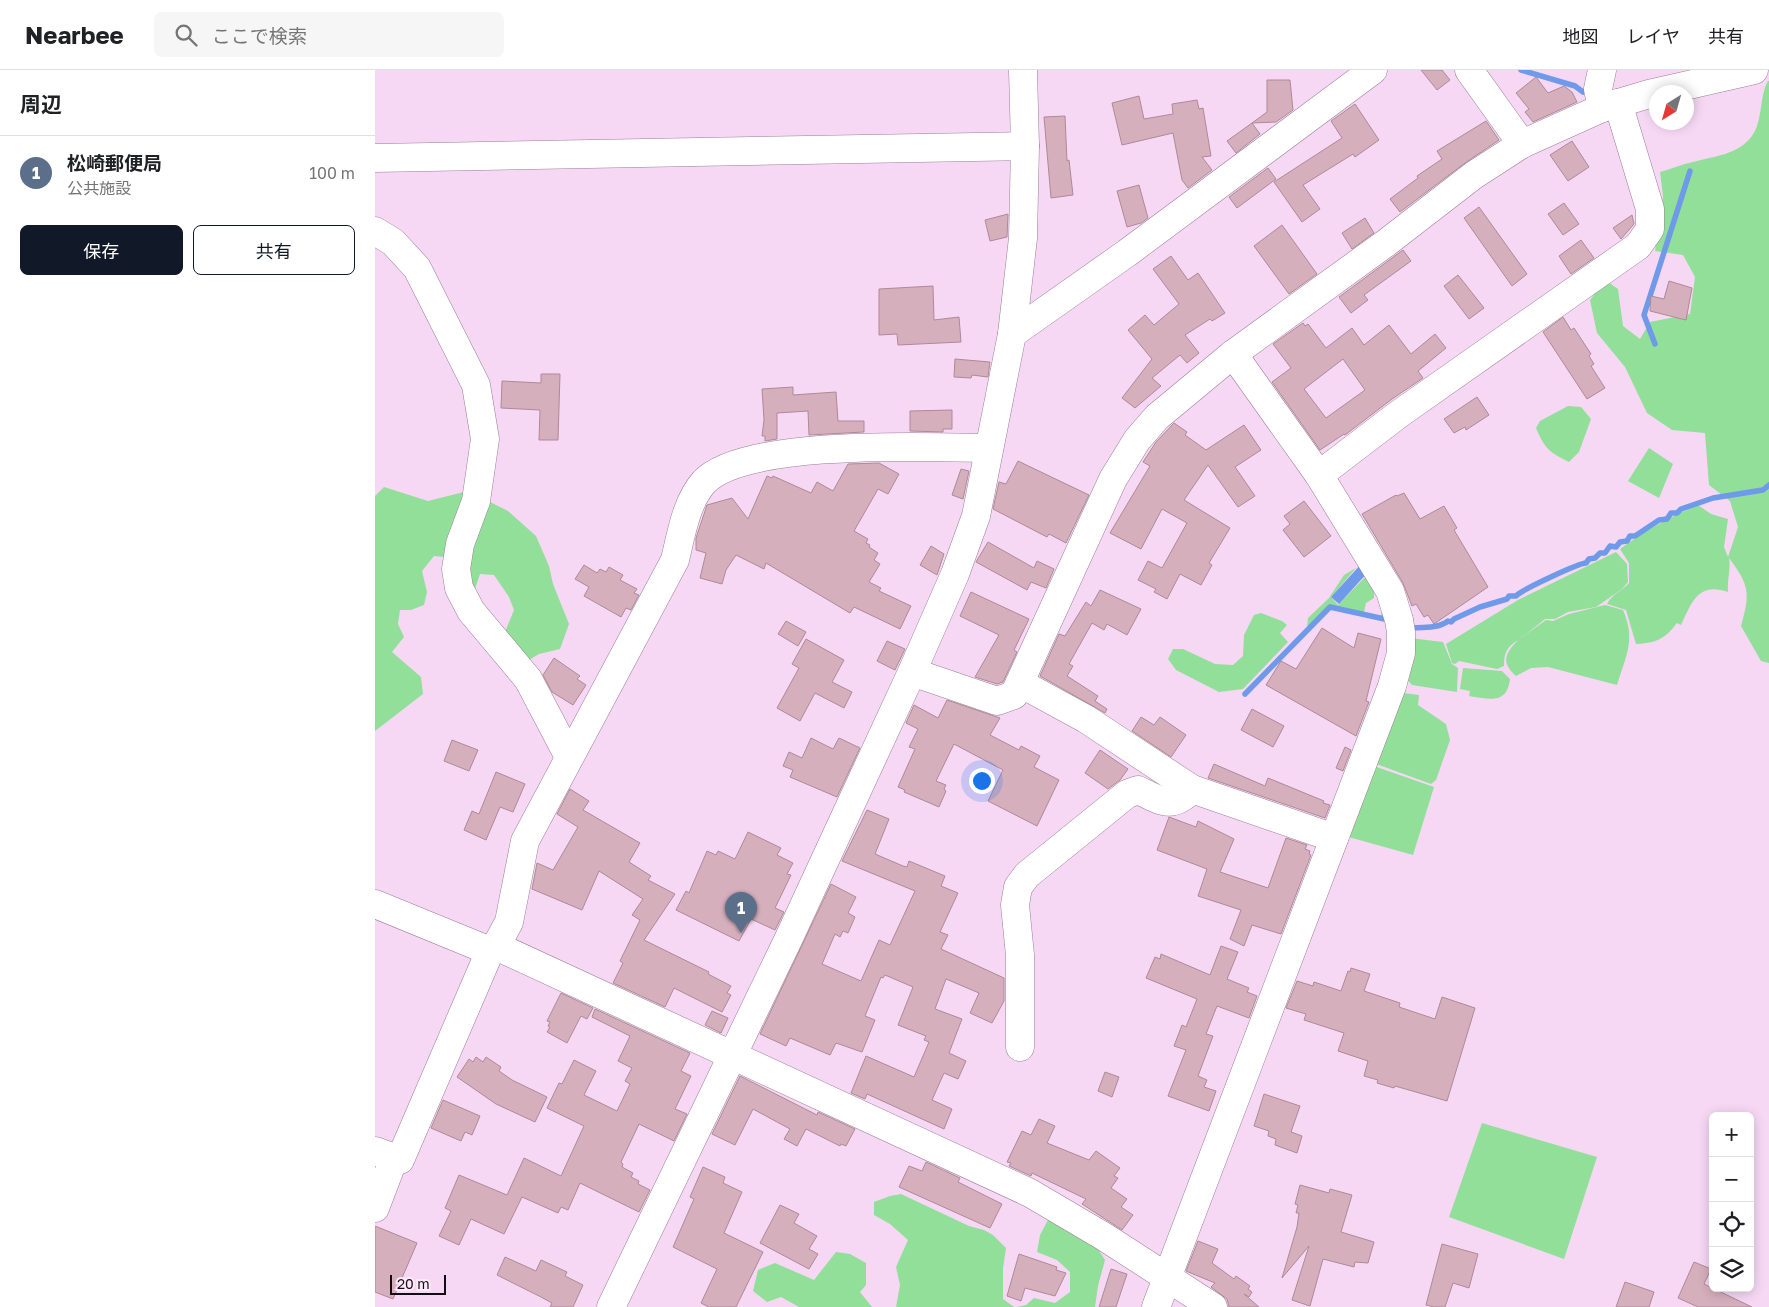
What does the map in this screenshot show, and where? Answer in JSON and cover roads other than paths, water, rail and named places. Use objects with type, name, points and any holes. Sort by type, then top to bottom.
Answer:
[{"type":"street","points":[[611,1307],[731,1054],[788,940],[912,672],[955,574],[976,516],[1012,334],[1023,238],[1025,146],[1023,70]]},
{"type":"street","points":[[1012,334],[1134,247],[1373,70]]},
{"type":"street","points":[[1469,70],[1522,144]]},
{"type":"street","points":[[1319,475],[1399,414],[1638,246],[1650,229],[1650,209],[1610,106],[1598,89],[1602,70]]},
{"type":"street","points":[[912,672],[997,701],[1014,695],[1113,478],[1137,440],[1157,417],[1233,354],[1386,243],[1474,175],[1522,144],[1610,106],[1754,70]]},
{"type":"street","points":[[375,158],[1025,146]]},
{"type":"street","points":[[375,231],[393,242],[417,268],[476,385],[485,439],[476,501],[460,544],[456,569],[459,588],[471,611],[528,679],[569,757]]},
{"type":"street","points":[[1156,1307],[1334,838],[1391,686],[1401,654],[1399,620],[1389,590],[1319,475],[1233,354]]},
{"type":"street","points":[[375,1208],[384,1154],[400,1160],[493,949],[509,922],[525,841],[675,560],[687,512],[703,483],[716,471],[775,455],[877,446],[989,448]]},
{"type":"street","points":[[1020,683],[1093,724],[1192,789],[1334,838]]},
{"type":"street","points":[[1020,1047],[1020,955],[1015,905],[1019,887],[1027,876],[1127,794],[1138,790],[1157,800],[1173,803],[1183,798],[1192,789]]},
{"type":"street","points":[[375,904],[493,949],[731,1054],[1030,1193],[1103,1236],[1213,1307]]},
{"type":"water","points":[[1363,562],[1368,572],[1339,604],[1331,597]]},
{"type":"waterway","points":[[1521,70],[1575,86],[1583,92]]},
{"type":"waterway","points":[[1655,344],[1644,315],[1690,171]]},
{"type":"waterway","points":[[1407,628],[1434,626],[1448,621],[1451,622],[1480,607],[1507,599],[1509,596],[1516,596],[1550,577],[1586,563],[1589,559],[1595,558],[1600,553],[1605,553],[1610,546],[1616,547],[1620,542],[1627,541],[1630,536],[1635,536],[1659,520],[1667,519],[1671,513],[1677,513],[1681,509],[1713,498],[1763,490],[1769,485]]},
{"type":"waterway","points":[[1245,694],[1330,607],[1389,620]]},
{"type":"place","name":"松崎郵便局","points":[[741,933]]}]
